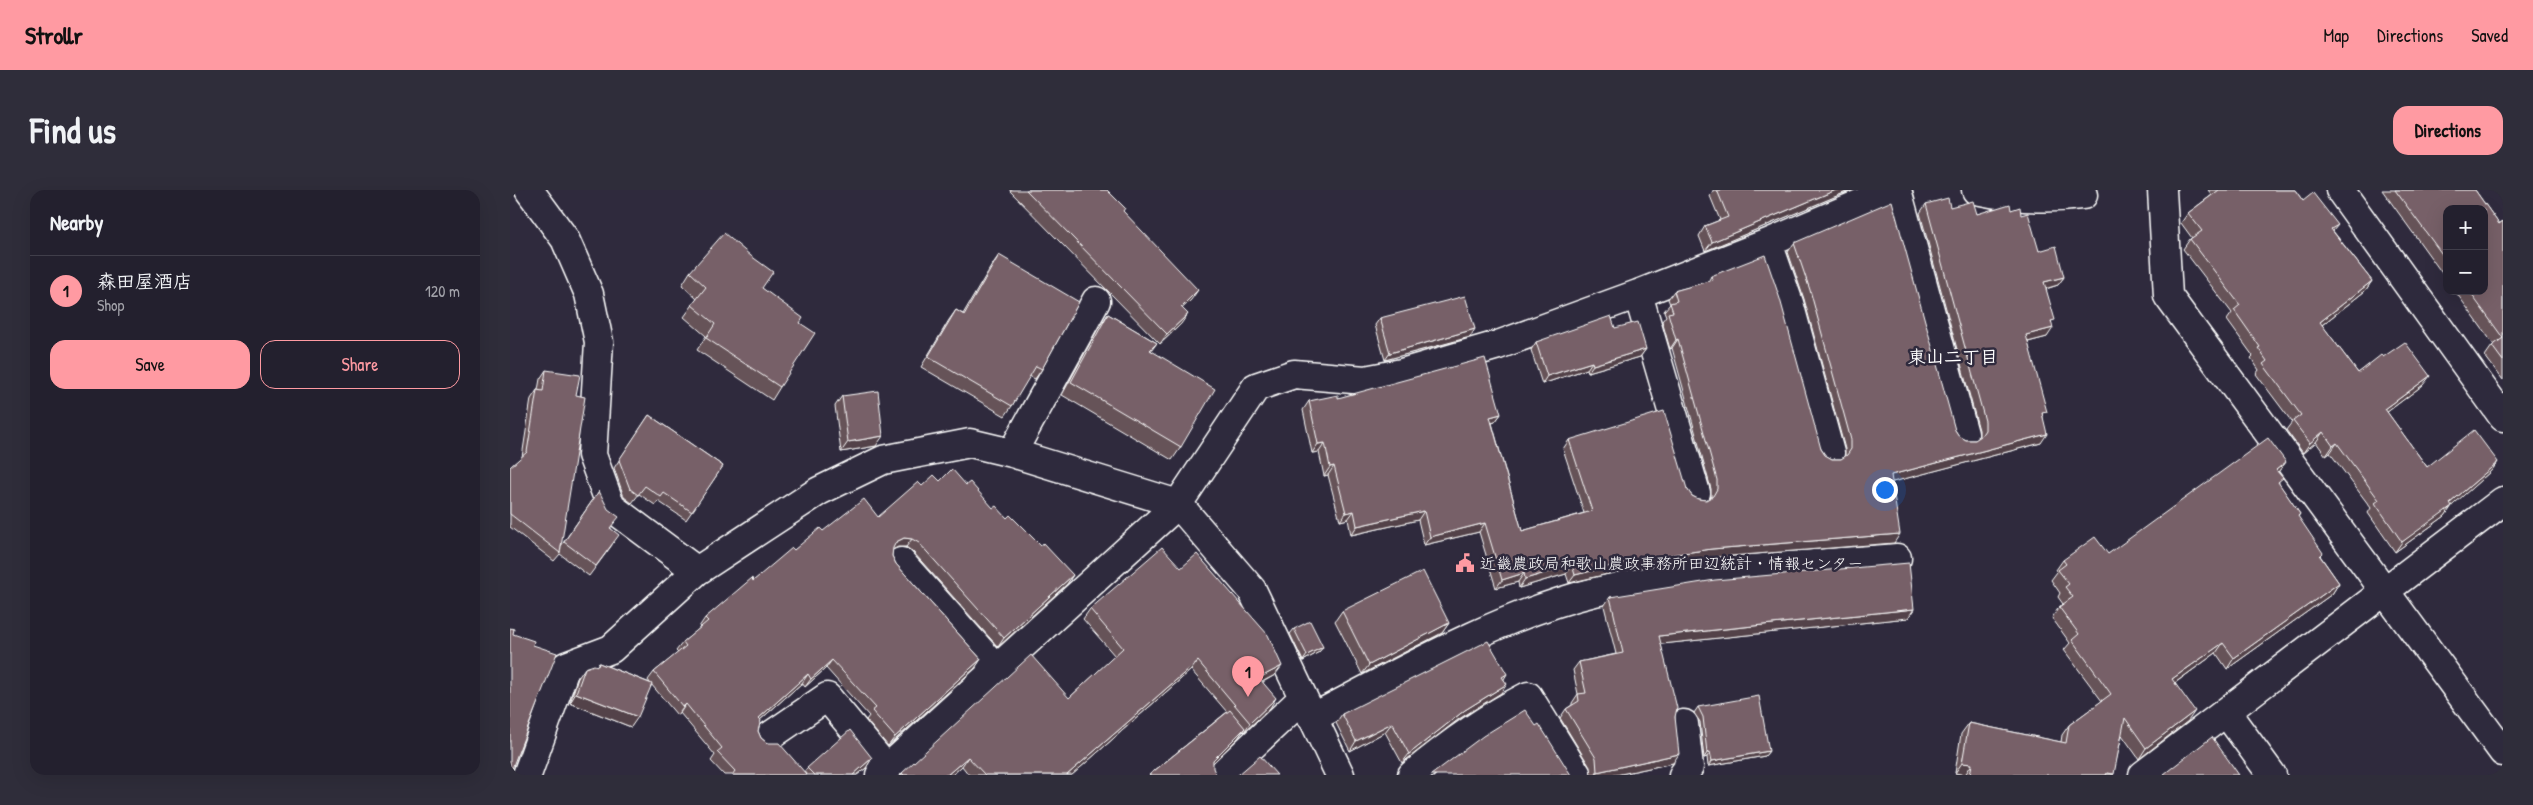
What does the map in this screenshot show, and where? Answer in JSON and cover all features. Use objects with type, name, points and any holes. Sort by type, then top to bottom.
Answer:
[{"type":"street","points":[[529,190],[565,239],[589,294],[599,342],[592,455],[611,507],[698,571]]},
{"type":"street","points":[[767,738],[827,697],[884,772],[1178,504],[1256,387],[1294,374],[1365,380],[1402,374],[1498,345],[1638,294],[1768,243],[1892,190]]},
{"type":"street","points":[[1897,190],[1964,434]]},
{"type":"street","points":[[1976,190],[2013,198],[2058,198],[2083,195]]},
{"type":"street","points":[[2162,190],[2168,296],[2503,752]]},
{"type":"street","points":[[2340,190],[2503,417]]},
{"type":"street","points":[[1768,243],[1789,303],[1830,452]]},
{"type":"street","points":[[1638,294],[1696,493]]},
{"type":"street","points":[[1012,453],[1096,301]]},
{"type":"street","points":[[527,775],[566,666],[611,649],[698,571],[819,490],[883,460],[970,443],[1012,453],[1178,504],[1252,590],[1340,775]]},
{"type":"street","points":[[2143,775],[2503,501]]},
{"type":"street","points":[[1221,775],[1307,709],[1489,629],[1594,593],[1645,583],[1736,571],[1897,558]]},
{"type":"street","points":[[901,562],[997,669]]},
{"type":"street","points":[[1412,775],[1455,739],[1495,713],[1528,696],[1577,775]]},
{"type":"street","points":[[2226,712],[2272,775]]},
{"type":"street","points":[[1683,775],[1689,766],[1684,724]]},
{"type":"building","points":[[1026,190],[1107,190],[1125,208],[1123,211],[1198,290],[1181,307],[1188,314],[1167,334]]},
{"type":"building","points":[[1717,190],[1836,190],[1712,242],[1705,226],[1728,217]]},
{"type":"building","points":[[2219,190],[2295,190],[2303,201],[2313,193],[2338,225],[2331,229],[2372,281],[2320,322],[2358,373],[2381,355],[2383,357],[2405,342],[2430,376],[2385,409],[2427,467],[2474,430],[2498,462],[2450,503],[2452,506],[2402,542],[2375,503],[2379,500],[2337,443],[2333,446],[2323,432],[2310,443],[2293,421],[2301,415],[2263,364],[2267,361],[2258,348],[2260,347],[2234,310],[2240,305],[2190,239],[2202,231],[2188,213]]},
{"type":"building","points":[[2395,190],[2475,190],[2486,205],[2443,205],[2443,256]]},
{"type":"building","points":[[1948,198],[1950,207],[1973,201],[1977,214],[2010,204],[2011,210],[2020,207],[2021,215],[2028,213],[2039,251],[2056,246],[2064,277],[2044,282],[2055,320],[2051,321],[2053,328],[2026,335],[2047,412],[2042,413],[2047,434],[1891,475],[1900,534],[1712,549],[1635,560],[1575,575],[1572,565],[1525,579],[1524,573],[1502,580],[1485,523],[1430,537],[1424,511],[1357,526],[1354,511],[1346,513],[1334,466],[1330,467],[1325,443],[1318,444],[1309,401],[1338,395],[1338,398],[1485,358],[1501,414],[1490,417],[1522,531],[1592,511],[1569,440],[1664,411],[1687,489],[1692,496],[1698,499],[1706,500],[1713,496],[1717,489],[1717,480],[1678,339],[1676,340],[1668,313],[1673,312],[1670,303],[1677,301],[1674,291],[1713,280],[1711,276],[1765,255],[1780,299],[1821,449],[1825,455],[1832,459],[1841,459],[1851,449],[1851,440],[1810,290],[1794,243],[1892,201],[1955,430],[1959,436],[1966,440],[1975,440],[1985,430],[1985,421],[1926,204]]},
{"type":"building","points":[[2488,208],[2499,224],[2503,221],[2503,338],[2472,295],[2488,295]]},
{"type":"building","points":[[724,233],[773,272],[762,288],[803,318],[800,323],[815,333],[780,387],[706,338],[715,324],[692,305],[706,287],[690,272]]},
{"type":"building","points":[[999,255],[1079,302],[1042,369],[1036,366],[1012,406],[928,357],[956,310],[964,315]]},
{"type":"building","points":[[1465,296],[1475,329],[1390,353],[1380,318]]},
{"type":"building","points":[[1108,314],[1157,343],[1150,350],[1215,389],[1181,447],[1071,382]]},
{"type":"building","points":[[1611,316],[1615,328],[1638,322],[1646,349],[1593,365],[1592,362],[1547,376],[1536,342]]},
{"type":"building","points":[[2503,338],[2503,361],[2492,346]]},
{"type":"building","points":[[546,370],[580,375],[576,395],[585,397],[560,553],[510,514],[510,467],[527,452],[537,390],[543,391]]},
{"type":"building","points":[[878,391],[883,436],[848,442],[842,396]]},
{"type":"building","points":[[649,415],[723,466],[692,512],[664,493],[661,497],[645,486],[638,495],[630,489],[619,460]]},
{"type":"building","points":[[2268,438],[2286,462],[2276,470],[2283,478],[2278,482],[2323,553],[2320,556],[2339,583],[2234,658],[2223,643],[2172,679],[2195,711],[2146,748],[2125,718],[2114,774],[1970,775],[1972,764],[1962,763],[1969,723],[2066,743],[2069,725],[2111,694],[2072,640],[2079,634],[2059,607],[2073,597],[2065,587],[2069,584],[2058,570],[2066,564],[2063,560],[2095,537],[2108,554]]},
{"type":"building","points":[[952,469],[966,485],[970,482],[993,508],[996,506],[1007,518],[1010,515],[1041,546],[1043,543],[1073,575],[1004,638],[919,543],[912,539],[904,538],[896,542],[892,556],[896,564],[981,659],[895,737],[872,711],[876,708],[832,660],[811,679],[808,674],[759,718],[761,720],[758,731],[761,738],[767,743],[779,743],[807,775],[732,775],[735,771],[717,752],[722,748],[686,704],[683,707],[654,672],[686,646],[683,642],[708,621],[705,618],[752,578],[753,581],[792,548],[794,550],[820,528],[823,531],[864,499],[878,517],[918,482],[922,486],[934,475],[940,481]]},
{"type":"building","points":[[599,491],[608,509],[619,517],[610,528],[619,535],[596,566],[564,542]]},
{"type":"building","points":[[1162,547],[1181,568],[1197,554],[1268,635],[1282,666],[1259,678],[1276,698],[1250,723],[1198,661],[1067,775],[985,775],[968,757],[947,775],[904,775],[902,773],[1031,655],[1069,698],[1123,648],[1090,609]]},
{"type":"building","points":[[1909,563],[1914,609],[1659,636],[1677,708],[1675,717],[1679,754],[1597,772],[1596,758],[1566,709],[1579,701],[1578,694],[1586,693],[1579,662],[1623,653],[1610,597],[1715,580]]},
{"type":"building","points":[[1423,571],[1449,623],[1369,665],[1342,611]]},
{"type":"building","points":[[1310,621],[1323,647],[1307,655],[1294,629]]},
{"type":"building","points":[[510,628],[514,629],[513,634],[534,641],[533,645],[557,653],[511,771],[513,772],[512,775],[510,775]]},
{"type":"building","points":[[1488,641],[1507,674],[1502,677],[1507,684],[1465,710],[1409,754],[1392,723],[1356,741],[1342,714]]},
{"type":"building","points":[[599,663],[652,684],[638,717],[576,693],[585,668],[594,665],[598,666]]},
{"type":"building","points":[[1759,696],[1769,751],[1712,761],[1710,752],[1707,753],[1703,717],[1698,707]]},
{"type":"building","points":[[1230,710],[1245,728],[1213,760],[1213,768],[1216,775],[1149,775]]},
{"type":"building","points":[[1525,710],[1536,726],[1539,724],[1571,775],[1431,775],[1483,736]]},
{"type":"building","points":[[850,730],[872,758],[853,775],[814,775],[807,768]]},
{"type":"building","points":[[2212,737],[2239,775],[2164,774]]},
{"type":"building","points":[[1260,756],[1277,775],[1238,775]]},
{"type":"place","name":"近畿農政局和歌山農政事務所田辺統計・情報センター","points":[[1465,563]]},
{"type":"place","name":"森田屋酒店","points":[[1248,697]]},
{"type":"district","name":"東山二丁目","points":[[1953,357]]}]
